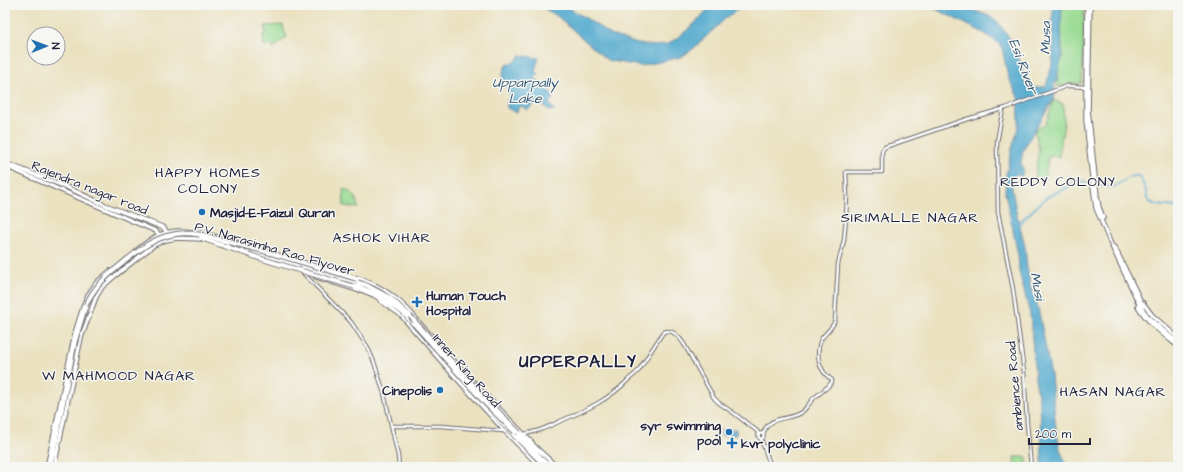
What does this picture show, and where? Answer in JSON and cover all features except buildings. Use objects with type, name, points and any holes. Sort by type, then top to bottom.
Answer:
[{"type":"highway","name":"P.V. Narasimha Rao Flyover","points":[[52,467],[53,454],[77,335],[86,305],[94,289],[110,273],[154,241],[175,234],[190,234],[204,237],[356,282],[385,295],[406,312],[488,401],[553,467]]},
{"type":"highway","points":[[204,237],[261,250],[368,283],[394,298],[401,311]]},
{"type":"highway","points":[[204,237],[251,256],[355,287],[374,295],[401,311]]},
{"type":"highway","name":"P.V. Narasimha Rao Flyover","points":[[204,237],[356,284],[384,297],[404,314],[485,403],[550,467]]},
{"type":"main road","points":[[1087,5],[1087,134],[1096,208],[1110,242],[1141,306],[1149,318],[1169,337],[1178,342]]},
{"type":"main road","points":[[1090,5],[1088,110],[1099,207],[1138,300],[1138,304],[1148,321],[1178,342]]},
{"type":"main road","name":"Rajendra nagar road","points":[[5,163],[160,234]]},
{"type":"main road","name":"Rajendra nagar road","points":[[5,166],[60,185],[164,228],[183,231]]},
{"type":"main road","points":[[164,228],[169,240]]},
{"type":"main road","points":[[146,243],[153,235],[152,230]]},
{"type":"main road","name":"Inner Ring Road","points":[[46,467],[75,333],[88,295],[97,282],[146,243],[160,234],[176,230],[195,233],[362,283],[381,292],[394,301],[419,334],[475,397],[546,467]]},
{"type":"main road","points":[[160,234],[163,241]]},
{"type":"main road","name":"Inner Ring Road","points":[[52,467],[80,338],[96,297],[102,287],[154,245],[163,241],[178,238],[206,240],[355,285],[379,295],[401,311],[459,366],[523,434],[558,467]]},
{"type":"main road","points":[[1138,300],[1142,301],[1152,315],[1178,342]]},
{"type":"main road","points":[[475,397],[481,391]]},
{"type":"street","points":[[761,434],[765,428],[774,421],[801,413],[816,396],[832,384],[832,380],[822,370],[819,355],[822,338],[835,320],[838,264],[844,240],[848,196],[846,172],[882,172],[882,151],[886,147],[1057,89],[1071,86],[1086,87]]},
{"type":"street","name":"ambience Road","points":[[1004,108],[997,142],[998,212],[1013,289],[1024,372],[1031,467]]},
{"type":"street","name":"Inner Ring Road","points":[[195,233],[197,231],[254,246],[362,279],[386,290],[397,298],[523,434]]},
{"type":"street","name":"Inner Ring Road","points":[[392,426],[384,393],[374,362],[364,340],[351,322],[303,273],[367,294],[401,311],[402,318],[419,334],[445,367],[504,431],[540,467]]},
{"type":"street","points":[[523,434],[538,432],[582,412],[612,394],[638,370],[650,354],[662,333],[670,331],[678,336],[684,344],[714,398],[764,437],[762,438],[771,467]]},
{"type":"street","points":[[399,467],[392,426],[442,426],[510,432]]},
{"type":"green space","points":[[1062,5],[1084,5],[1082,83],[1068,84],[1057,87],[1058,72],[1062,57]]},
{"type":"green space","points":[[283,25],[287,37],[273,49],[272,45],[264,46],[263,35],[266,34],[265,26]]},
{"type":"green space","points":[[1054,100],[1063,104],[1064,123],[1059,157],[1049,155],[1045,177],[1034,181],[1039,149],[1035,133],[1036,129],[1045,125]]},
{"type":"green space","points":[[343,188],[350,191],[354,195],[358,208],[344,206]]},
{"type":"green space","points":[[1014,457],[1027,457],[1027,467],[1015,467]]},
{"type":"water","points":[[538,5],[563,5],[611,35],[638,44],[656,46],[668,44],[677,38],[692,26],[712,5],[749,5],[737,10],[726,18],[693,49],[681,57],[641,66],[607,60],[557,16]]},
{"type":"water","points":[[927,5],[957,5],[987,15],[997,21],[1014,44],[1022,67],[1024,81],[1027,85],[1033,88],[1046,86],[1052,64],[1053,53],[1053,5],[1062,5],[1062,57],[1054,85],[1055,95],[1023,151],[1021,163],[1023,169],[1022,176],[1020,177],[1017,174],[1012,178],[1011,182],[1016,211],[1025,246],[1031,288],[1038,307],[1051,375],[1056,429],[1060,449],[1067,467],[1042,467],[1040,407],[1035,378],[1030,314],[1019,272],[1018,255],[1005,193],[1006,174],[1019,120],[1018,97],[1008,77],[1002,48],[998,43],[984,33]]},
{"type":"water","name":"Upparpally Lake","points":[[520,55],[539,58],[535,70],[539,74],[534,78],[551,93],[553,98],[549,103],[554,110],[549,111],[543,105],[535,104],[527,110],[520,105],[516,113],[507,108],[507,101],[510,96],[502,79],[506,65],[516,61]]},
{"type":"water","points":[[736,429],[736,435],[721,436],[721,430]]},
{"type":"waterway","points":[[1098,184],[1110,187],[1115,186],[1132,176],[1139,176],[1146,190],[1147,199],[1150,202],[1156,205],[1178,207]]},
{"type":"waterway","points":[[1018,224],[1047,197],[1070,186],[1075,179],[1089,184]]},
{"type":"place","name":"Masjid-E-Faizul Quran","points":[[202,212]]},
{"type":"place","name":"Human Touch Hospital","points":[[417,302]]},
{"type":"place","name":"Cinepolis","points":[[440,390]]},
{"type":"place","name":"syr swimming pool","points":[[729,432]]},
{"type":"place","name":"kvr polyclinic","points":[[732,443]]},
{"type":"district","name":"HAPPY HOMES COLONY","points":[[208,180]]},
{"type":"district","name":"REDDY COLONY","points":[[1058,181]]},
{"type":"district","name":"SIRIMALLE NAGAR","points":[[910,217]]},
{"type":"district","name":"ASHOK VIHAR","points":[[382,237]]},
{"type":"district","name":"UPPERPALLY","points":[[578,361]]},
{"type":"district","name":"W MAHMOOD NAGAR","points":[[119,375]]},
{"type":"district","name":"HASAN NAGAR","points":[[1113,391]]},
{"type":"water label","name":"Musa","points":[[1045,38]]},
{"type":"water label","name":"Esi River","points":[[1024,66]]},
{"type":"water label","name":"Musi","points":[[1038,286]]}]
